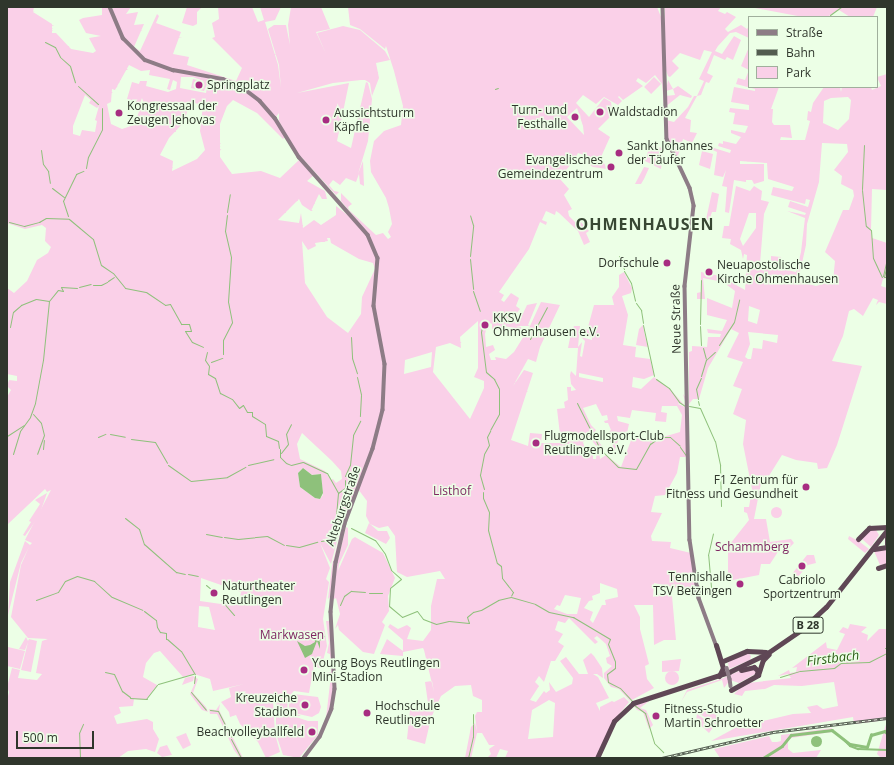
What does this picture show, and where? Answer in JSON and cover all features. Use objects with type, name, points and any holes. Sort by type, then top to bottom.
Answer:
[{"type":"highway","points":[[878,540],[878,531],[871,528],[866,530],[859,539],[869,528],[887,528]]},
{"type":"highway","name":"B 28","points":[[872,550],[887,528]]},
{"type":"highway","points":[[872,550],[887,546],[887,533]]},
{"type":"highway","name":"B 28","points":[[754,677],[760,673],[763,660],[772,651],[816,618],[887,533]]},
{"type":"highway","points":[[878,567],[887,565]]},
{"type":"highway","points":[[716,645],[723,669],[716,678]]},
{"type":"highway","name":"B 28","points":[[726,661],[744,652],[761,653],[772,651]]},
{"type":"highway","name":"B 28","points":[[636,702],[709,682],[741,668],[772,651]]},
{"type":"highway","points":[[741,668],[752,658],[749,652],[744,652]]},
{"type":"highway","points":[[733,684],[754,677],[758,671],[754,667],[741,668]]},
{"type":"highway","name":"B 28","points":[[598,758],[611,726],[626,709],[636,702],[716,678],[741,668]]},
{"type":"main road","name":"Alteburgstraße","points":[[110,7],[123,38],[145,60],[173,70],[223,79],[257,98],[275,118],[298,157],[368,234],[379,263],[374,306],[385,364],[385,399],[377,439],[348,516],[338,550],[330,617],[335,689],[332,708],[320,737],[304,758]]},
{"type":"main road","name":"Neue Straße","points":[[663,7],[666,132],[670,148],[689,186],[693,201],[687,265],[687,373],[689,528],[697,587]]},
{"type":"main road","points":[[697,587],[702,590],[713,590],[702,592],[699,596]]},
{"type":"main road","points":[[697,587],[692,594],[699,596]]},
{"type":"main road","points":[[697,587],[711,635],[726,661],[733,684]]},
{"type":"green space","points":[[7,7],[34,7],[33,12],[52,24],[52,33],[56,33],[71,49],[93,53],[96,51],[89,38],[101,36],[86,33],[79,20],[102,15],[102,7],[110,7],[111,12],[114,7],[131,7],[126,14],[138,12],[134,25],[144,24],[134,47],[140,51],[157,14],[159,16],[156,23],[181,32],[173,54],[189,57],[187,65],[236,81],[242,68],[212,38],[215,37],[212,23],[219,19],[218,7],[252,7],[258,22],[264,20],[260,7],[281,7],[275,20],[265,22],[278,65],[281,88],[279,65],[268,29],[274,25],[286,25],[290,45],[288,25],[291,7],[321,7],[330,29],[316,32],[326,54],[317,33],[343,26],[360,30],[385,51],[390,60],[376,63],[379,78],[372,96],[370,83],[365,80],[333,83],[297,93],[349,83],[337,141],[351,148],[366,82],[368,83],[372,99],[368,141],[358,174],[363,161],[364,186],[360,184],[359,174],[356,182],[346,178],[340,185],[333,180],[329,185],[334,191],[339,192],[336,195],[293,148],[279,121],[279,113],[275,118],[285,137],[283,139],[257,113],[233,100],[227,106],[220,124],[220,157],[232,174],[261,171],[280,178],[299,160],[314,175],[307,181],[325,191],[327,199],[322,199],[319,194],[311,211],[302,205],[299,199],[278,220],[299,223],[301,213],[303,228],[314,220],[321,225],[336,215],[336,206],[350,217],[369,238],[371,237],[341,201],[341,193],[352,204],[348,207],[349,210],[376,235],[383,233],[388,239],[391,237],[388,232],[392,224],[389,208],[386,198],[371,172],[370,161],[374,141],[384,131],[401,125],[403,106],[394,71],[386,46],[385,49],[360,29],[350,25],[348,7],[657,7],[661,17],[665,96],[675,95],[673,89],[678,86],[692,96],[691,98],[680,95],[665,107],[666,120],[674,122],[688,107],[694,96],[697,96],[685,118],[691,120],[690,132],[697,133],[692,143],[683,139],[677,159],[667,139],[662,84],[655,75],[646,83],[638,78],[636,81],[643,86],[623,100],[619,96],[618,97],[622,101],[618,105],[604,97],[596,104],[583,95],[576,103],[589,117],[604,98],[611,102],[612,109],[616,111],[598,129],[610,137],[601,157],[607,169],[593,167],[588,164],[590,157],[578,153],[573,162],[559,178],[569,189],[564,195],[572,209],[568,211],[569,216],[576,223],[579,220],[589,231],[586,233],[590,242],[584,245],[578,231],[559,213],[556,211],[555,215],[546,211],[542,220],[547,222],[546,225],[540,222],[529,249],[499,292],[504,295],[501,300],[504,302],[511,293],[519,298],[516,306],[520,309],[512,319],[516,324],[519,322],[527,305],[537,303],[528,325],[530,326],[541,302],[560,305],[540,347],[536,362],[528,359],[513,386],[524,370],[533,373],[511,440],[528,446],[530,433],[542,434],[541,443],[561,443],[557,409],[565,408],[564,402],[568,400],[567,387],[571,387],[571,391],[576,390],[571,384],[570,375],[571,371],[576,376],[578,348],[568,348],[571,333],[574,326],[580,326],[578,347],[582,342],[580,356],[582,357],[585,341],[581,337],[592,340],[592,337],[582,334],[583,329],[596,331],[596,329],[588,327],[594,305],[614,305],[612,297],[619,287],[619,275],[624,272],[632,288],[631,293],[622,296],[628,315],[623,345],[636,347],[635,357],[650,359],[654,375],[644,379],[633,377],[632,387],[641,389],[654,377],[671,390],[685,406],[679,403],[678,404],[685,407],[684,411],[686,404],[683,394],[686,398],[688,457],[680,457],[677,473],[665,495],[655,496],[651,512],[662,513],[651,536],[652,541],[671,542],[670,548],[691,553],[695,587],[693,591],[654,583],[653,597],[659,594],[672,596],[676,640],[664,640],[654,645],[653,605],[634,605],[640,617],[640,629],[649,664],[645,666],[647,679],[654,688],[630,701],[619,689],[611,687],[604,678],[604,673],[612,666],[607,663],[606,658],[610,656],[606,644],[597,636],[594,638],[598,642],[595,644],[569,618],[565,623],[558,621],[555,630],[563,634],[558,642],[564,646],[555,661],[551,661],[544,682],[539,676],[535,682],[539,686],[530,700],[536,702],[544,691],[546,693],[550,690],[549,682],[556,692],[572,684],[573,678],[560,661],[566,657],[579,674],[588,674],[583,660],[591,653],[602,668],[603,678],[597,674],[593,674],[598,677],[609,698],[596,703],[600,711],[600,707],[624,697],[629,702],[612,723],[596,758],[505,758],[508,751],[500,749],[496,758],[487,758],[491,754],[489,749],[495,745],[489,745],[482,733],[477,733],[471,758],[465,758],[471,727],[475,723],[477,732],[475,716],[477,712],[482,712],[482,700],[473,696],[471,685],[455,686],[441,696],[431,718],[425,744],[407,739],[410,710],[429,710],[425,682],[431,681],[424,650],[423,648],[403,652],[403,656],[380,654],[387,639],[403,651],[403,640],[388,627],[390,624],[398,629],[407,625],[411,628],[407,639],[423,641],[431,630],[431,606],[437,579],[445,579],[440,571],[407,577],[397,572],[395,536],[388,526],[379,528],[370,524],[366,516],[367,501],[358,489],[347,519],[344,519],[345,510],[343,519],[339,518],[342,522],[331,564],[320,543],[330,568],[326,579],[329,582],[323,619],[327,646],[321,668],[315,667],[316,655],[309,693],[294,691],[288,697],[287,714],[308,721],[318,721],[318,735],[299,758],[283,755],[276,734],[276,700],[273,701],[275,734],[280,752],[266,758],[258,742],[240,724],[236,715],[230,717],[229,712],[221,702],[231,697],[229,688],[244,684],[213,691],[210,679],[194,674],[183,677],[160,651],[154,653],[146,663],[143,677],[157,685],[146,700],[134,699],[133,706],[119,707],[121,713],[114,716],[117,724],[147,719],[153,722],[153,729],[159,739],[155,752],[146,749],[128,751],[118,758],[7,758],[7,700],[9,692],[7,687],[12,668],[20,670],[18,678],[37,680],[42,674],[36,673],[42,641],[48,639],[28,638],[11,617],[21,565],[29,547],[21,563],[8,615],[10,582],[25,541],[30,545],[32,543],[25,540],[51,490],[47,492],[45,489],[8,524],[7,397],[11,390],[7,386],[9,380],[17,381],[17,376],[7,374],[7,288],[14,293],[27,281],[37,260],[48,253],[51,247],[45,241],[46,228],[42,225],[25,229],[7,223]],"holes":[[[129,65],[141,71],[150,70],[149,75],[170,79],[167,89],[170,90],[173,80],[177,82],[176,89],[168,92],[146,86],[147,81],[140,81],[139,84],[132,82],[127,99],[140,103],[142,98],[143,101],[134,125],[122,129],[111,124],[107,104],[111,102],[112,89],[115,90]],[[181,77],[193,77],[206,82],[193,79],[191,88],[204,91],[208,82],[206,93],[180,88]],[[85,95],[91,100],[89,103],[97,108],[99,106],[95,120],[97,121],[95,132],[82,130],[80,136],[73,134],[73,126]],[[190,102],[203,105],[200,131],[205,150],[197,159],[172,171],[173,161],[160,155],[169,138],[184,122]],[[577,108],[583,126],[584,135],[567,117]],[[327,238],[330,238],[331,243],[359,259],[373,263],[375,269],[362,297],[361,314],[348,333],[327,317],[305,283],[302,241],[308,250],[316,246],[315,243],[328,241]],[[478,321],[478,368],[474,377],[484,381],[484,388],[470,419],[433,372],[436,347],[450,343],[461,348],[460,337]],[[488,322],[492,324],[492,329],[505,331],[505,326],[521,330],[521,327],[515,326],[530,326],[514,352],[506,359],[495,357],[496,360],[491,360],[489,354],[495,350],[493,345],[486,347],[485,334]],[[432,352],[431,367],[404,374],[405,360]],[[579,373],[603,378],[603,382],[579,377]],[[596,404],[602,416],[607,415],[608,420],[604,421],[605,423],[608,423],[611,430],[608,433],[611,434],[605,436],[613,445],[611,451],[614,452],[619,438],[616,438],[617,432],[627,433],[629,424],[618,421],[617,416],[630,418],[632,410],[656,413],[655,421],[666,422],[667,413],[661,412],[662,406],[677,406],[682,415],[680,432],[653,440],[633,435],[621,467],[606,455],[600,459],[599,448],[602,446],[593,434],[596,430],[591,425],[583,408]],[[302,433],[341,471],[342,479],[336,483],[333,479],[331,480],[325,471],[300,459],[297,444]],[[589,437],[597,447],[596,459],[593,459],[593,448],[585,449],[583,442]],[[303,468],[312,475],[321,474],[323,495],[320,499],[315,498],[300,487],[298,473]],[[201,578],[241,592],[239,603],[226,600],[221,604],[200,601]],[[600,583],[617,589],[618,597],[605,600],[606,605],[602,605],[593,623],[590,620],[593,612],[584,608],[589,601],[593,600],[592,596],[600,593]],[[565,595],[581,598],[577,614],[567,614],[554,609],[557,605],[560,606]],[[199,606],[209,607],[215,630],[198,627]],[[549,700],[555,703],[553,737],[528,739],[532,710]]]},
{"type":"green space","points":[[187,7],[202,7],[197,12],[197,24],[193,26],[182,23]]},
{"type":"green space","points":[[665,7],[721,7],[718,11],[725,14],[727,12],[736,17],[725,29],[728,32],[741,25],[747,29],[748,28],[748,38],[736,32],[730,33],[718,46],[715,51],[722,54],[734,36],[741,40],[733,60],[727,57],[725,60],[714,55],[707,73],[713,76],[709,83],[706,82],[701,95],[697,96],[704,81],[699,79],[712,52],[704,50],[700,60],[680,53],[672,61],[679,68],[670,77],[668,76],[665,68]]},
{"type":"green space","points":[[750,7],[877,7],[873,16],[848,16],[839,10],[829,16],[798,16]]},
{"type":"green space","points":[[748,49],[748,70],[741,66]]},
{"type":"green space","points":[[748,72],[748,87],[736,84],[738,78],[745,80]]},
{"type":"green space","name":"Schammberg","points":[[887,74],[887,190],[872,189],[871,230],[872,238],[887,243],[887,278],[883,279],[881,286],[887,288],[887,304],[879,302],[876,305],[878,300],[873,298],[863,316],[854,309],[849,311],[843,336],[832,361],[862,366],[837,445],[827,468],[818,469],[817,463],[796,460],[782,455],[767,479],[762,478],[754,519],[766,519],[770,542],[791,539],[794,543],[789,548],[783,544],[770,564],[761,564],[759,575],[728,581],[728,552],[730,544],[749,520],[747,513],[744,512],[744,507],[749,507],[752,489],[743,444],[746,420],[733,414],[742,389],[733,386],[743,362],[727,357],[739,333],[731,329],[708,368],[699,399],[693,399],[689,404],[689,352],[692,351],[692,346],[707,347],[708,337],[720,337],[721,334],[708,333],[707,329],[722,331],[727,320],[707,315],[707,298],[732,308],[735,291],[723,282],[703,278],[705,299],[697,299],[697,293],[701,292],[701,272],[720,276],[745,290],[747,255],[744,254],[743,259],[741,250],[730,244],[731,239],[722,238],[724,226],[729,226],[736,186],[750,191],[754,186],[762,191],[761,200],[769,202],[764,214],[760,264],[771,264],[771,256],[781,257],[783,269],[796,272],[801,252],[805,218],[787,211],[805,215],[806,213],[788,207],[790,201],[808,207],[810,200],[806,199],[805,204],[771,195],[773,187],[792,191],[794,187],[768,179],[767,163],[740,161],[740,164],[764,164],[764,181],[754,184],[752,180],[746,180],[746,182],[734,180],[729,213],[725,212],[727,187],[722,186],[726,170],[723,177],[714,175],[717,152],[698,143],[730,153],[731,150],[718,146],[719,143],[723,144],[723,141],[736,144],[741,137],[731,133],[731,130],[745,133],[748,126],[733,124],[735,113],[729,112],[730,108],[749,110],[749,105],[731,102],[734,87],[755,91],[755,89],[751,88],[779,88],[771,109],[773,109],[772,122],[774,125],[790,125],[792,138],[781,137],[780,140],[805,140],[810,121],[807,120],[808,111],[811,112],[813,103],[823,88],[840,88],[841,92],[842,88],[871,88],[872,90],[881,86],[878,77]],"holes":[[[848,97],[851,100],[849,119],[838,130],[823,123],[824,101],[831,98]],[[822,143],[847,144],[848,152],[834,170],[842,176],[841,184],[853,190],[854,196],[849,210],[843,210],[825,252],[835,261],[833,281],[816,286],[798,281],[806,245],[807,224],[819,182]],[[749,213],[756,213],[756,228],[743,246],[740,239]],[[749,306],[760,310],[757,324],[748,321]],[[748,332],[778,335],[777,343],[763,340],[762,349],[753,348],[751,359],[748,359],[745,357],[750,344]]]},
{"type":"green space","points":[[654,77],[661,84],[651,94],[644,87]]},
{"type":"green space","points":[[668,80],[673,89],[666,91]]},
{"type":"green space","points":[[650,145],[663,148],[661,169],[645,161]]},
{"type":"green space","points":[[702,151],[713,154],[710,169],[699,165]]},
{"type":"green space","points":[[644,167],[649,168],[644,179],[641,184],[635,184]]},
{"type":"green space","points":[[712,192],[719,194],[716,212],[712,212],[708,224],[705,224]]},
{"type":"green space","points":[[643,325],[648,347],[636,345],[639,329]]},
{"type":"green space","points":[[47,493],[39,516],[25,536],[23,535],[31,522],[29,521],[40,504],[35,500]]},
{"type":"green space","points":[[776,506],[780,508],[782,512],[780,516],[776,518],[772,516],[770,512],[772,508]]},
{"type":"green space","points":[[369,523],[378,531],[387,531],[390,538],[386,544],[365,533]]},
{"type":"green space","points":[[343,524],[330,597],[328,599],[332,565]]},
{"type":"green space","points":[[346,527],[348,528],[348,545],[339,564],[338,571],[352,539],[355,537],[383,553],[395,578],[388,596],[389,611],[382,622],[385,625],[374,654],[363,652],[339,630],[338,625],[335,629],[340,614],[336,598],[334,599],[335,572]]},
{"type":"green space","points":[[867,530],[876,530],[879,535],[871,547],[862,539]]},
{"type":"green space","points":[[849,536],[869,549],[865,553],[848,539]]},
{"type":"green space","points":[[887,547],[887,564],[880,565],[874,551]]},
{"type":"green space","name":"Cabriolo Sportzentrum","points":[[807,555],[814,555],[816,563],[808,565],[797,578],[792,574]]},
{"type":"green space","points":[[326,621],[329,621],[333,689],[331,708],[326,718],[331,675],[325,673],[331,672],[330,654],[327,653],[329,643]]},
{"type":"green space","points":[[850,624],[867,627],[861,632],[868,635],[867,641],[879,629],[887,629],[887,720],[854,724],[853,717],[711,741],[737,727],[793,714],[811,713],[807,707],[817,705],[823,709],[838,706],[834,682],[802,686],[774,685],[765,689],[745,691],[742,696],[734,694],[748,683],[791,678],[788,674],[778,676],[789,670],[790,673],[796,672],[797,667],[792,668],[826,642],[827,648],[837,650],[845,634],[839,632],[843,627],[848,629]]},
{"type":"green space","points":[[26,637],[28,641],[29,639],[37,641],[31,672],[21,670],[28,642],[25,650],[19,649]]},
{"type":"green space","points":[[8,647],[25,651],[20,669],[7,666]]},
{"type":"green space","points":[[748,653],[751,656],[750,660],[729,669],[728,663],[731,660]]},
{"type":"green space","points":[[681,659],[679,671],[662,672],[662,661]]},
{"type":"green space","points":[[748,667],[752,667],[757,673],[739,683],[730,680],[724,688],[722,680],[687,692],[681,702],[687,690],[721,679]]},
{"type":"green space","points":[[672,671],[677,673],[679,678],[677,683],[672,685],[667,683],[665,678],[667,673]]},
{"type":"green space","points":[[193,676],[198,679],[193,693],[206,707],[208,712],[202,710],[190,694],[194,685],[194,677],[193,681],[182,685],[185,678]]},
{"type":"green space","name":"Kreuzeiche Stadion","points":[[293,694],[318,697],[321,707],[319,713],[312,717],[294,713],[301,716],[294,716],[289,709],[289,697]]},
{"type":"green space","points":[[653,698],[640,708],[646,710],[653,725],[649,729],[643,712],[637,710],[633,705]]},
{"type":"green space","points":[[220,704],[219,710],[243,758],[240,758],[234,750],[217,714],[210,714],[209,709],[216,710]]},
{"type":"green space","points":[[699,706],[720,717],[717,725],[697,712]]},
{"type":"green space","points":[[697,714],[714,726],[709,733],[696,721]]},
{"type":"green space","points":[[887,721],[887,758],[881,758],[877,754]]},
{"type":"green space","points":[[832,728],[832,732],[791,738],[788,741],[788,749],[793,753],[821,750],[816,758],[720,758],[714,749],[769,736],[772,742],[777,742],[781,741],[781,735]]},
{"type":"green space","points":[[186,733],[191,745],[183,749],[176,737]]},
{"type":"green space","points":[[167,745],[172,755],[162,757],[157,753],[160,747]]},
{"type":"shaded area","points":[[303,468],[312,475],[321,474],[323,493],[320,499],[315,498],[300,487],[298,473]]},
{"type":"shaded area","points":[[316,634],[315,639],[320,642],[320,649],[317,641],[312,654],[305,658],[297,641],[305,646],[310,645],[315,642],[314,635]]},
{"type":"shaded area","points":[[816,735],[820,737],[822,741],[820,745],[816,747],[812,745],[810,741],[812,737]]},
{"type":"waterway","points":[[830,15],[841,7]]},
{"type":"waterway","points":[[45,42],[55,47],[60,57],[70,66],[75,82]]},
{"type":"waterway","points":[[78,86],[98,104]]},
{"type":"waterway","points":[[86,168],[88,157],[102,129],[102,108]]},
{"type":"waterway","points":[[862,189],[864,145]]},
{"type":"waterway","points":[[41,150],[43,164],[48,171],[50,183]]},
{"type":"waterway","points":[[68,216],[63,201],[76,174],[83,171]]},
{"type":"waterway","points":[[52,188],[64,197]]},
{"type":"waterway","points":[[862,190],[866,226],[871,230],[873,258],[882,277]]},
{"type":"waterway","points":[[227,212],[230,194]]},
{"type":"waterway","points":[[223,354],[223,340],[232,322],[228,302],[231,257],[225,231],[227,215]]},
{"type":"waterway","points":[[470,215],[473,225],[470,256]]},
{"type":"waterway","points":[[9,222],[24,226],[39,222],[46,218],[69,219],[93,239],[101,265],[113,273],[125,288],[146,292],[165,305],[170,304],[181,324],[189,324],[191,331],[185,331],[192,342],[203,347]]},
{"type":"waterway","points":[[619,256],[624,269]]},
{"type":"waterway","points":[[883,276],[887,258]]},
{"type":"waterway","points":[[470,259],[473,289]]},
{"type":"waterway","points":[[887,264],[884,277],[887,277]]},
{"type":"waterway","points":[[624,271],[631,283],[635,301]]},
{"type":"waterway","points":[[108,281],[114,277]]},
{"type":"waterway","points":[[700,324],[701,280]]},
{"type":"waterway","points":[[93,285],[101,285],[107,282]]},
{"type":"waterway","points":[[79,287],[91,284]]},
{"type":"waterway","points":[[13,454],[20,431],[30,417],[35,403],[43,360],[49,301],[58,290],[63,291],[61,287],[77,288]]},
{"type":"waterway","points":[[473,291],[480,311]]},
{"type":"waterway","points":[[10,327],[13,312],[21,305],[36,299],[49,301]]},
{"type":"waterway","points":[[719,345],[734,322],[739,300]]},
{"type":"waterway","points":[[636,303],[641,310],[643,323]]},
{"type":"waterway","points":[[530,339],[547,307]]},
{"type":"waterway","points":[[483,321],[481,332],[486,372],[494,379],[499,389],[499,414],[490,430]]},
{"type":"waterway","points":[[643,325],[654,376]]},
{"type":"waterway","points":[[700,326],[701,345]]},
{"type":"waterway","points":[[351,337],[352,358],[357,373]]},
{"type":"waterway","points":[[703,348],[706,359]]},
{"type":"waterway","points":[[207,352],[205,360],[209,366],[208,374],[215,378],[220,393],[232,399],[239,408],[243,405],[247,412],[252,412],[252,416],[265,424],[266,436],[278,441],[279,448]]},
{"type":"waterway","points":[[701,376],[706,360],[715,352]]},
{"type":"waterway","points":[[211,362],[222,358]]},
{"type":"waterway","points":[[357,377],[361,395],[360,416]]},
{"type":"waterway","points":[[698,399],[696,389],[701,378]]},
{"type":"waterway","points":[[656,379],[669,388],[679,402],[685,406]]},
{"type":"waterway","points":[[698,401],[699,405]]},
{"type":"waterway","points":[[577,403],[599,447]]},
{"type":"waterway","points":[[689,406],[700,408],[715,441],[720,465],[721,506]]},
{"type":"waterway","points":[[33,414],[41,423],[44,435],[37,454]]},
{"type":"waterway","points":[[345,476],[350,465],[353,435],[360,421]]},
{"type":"waterway","points":[[281,453],[288,444],[286,434],[291,424]]},
{"type":"waterway","points":[[7,436],[24,425]]},
{"type":"waterway","points":[[484,489],[480,475],[484,454],[489,445],[487,437],[490,431]]},
{"type":"waterway","points":[[98,437],[105,434]]},
{"type":"waterway","points":[[110,434],[125,437]]},
{"type":"waterway","points":[[600,449],[618,467],[636,469],[650,444],[660,437]]},
{"type":"waterway","points":[[662,437],[670,437],[680,446]]},
{"type":"waterway","points":[[131,439],[155,442],[167,463]]},
{"type":"waterway","points":[[43,449],[44,440]]},
{"type":"waterway","points":[[680,447],[687,457]]},
{"type":"waterway","points":[[280,449],[280,457],[286,463],[291,465],[303,462],[327,473],[338,493],[336,516],[339,521]]},
{"type":"waterway","points":[[248,465],[273,459]]},
{"type":"waterway","points":[[168,465],[191,481],[227,477],[245,467]]},
{"type":"waterway","points":[[338,493],[345,488],[345,480]]},
{"type":"waterway","points":[[483,492],[483,498],[489,512],[488,530],[497,563],[501,566],[502,578],[513,592],[511,596]]},
{"type":"waterway","points":[[125,518],[139,529],[144,544],[176,572],[185,574]]},
{"type":"waterway","points":[[351,528],[375,540],[385,554],[391,570],[401,579],[390,588],[389,606],[402,617],[417,611],[423,619],[436,624],[449,621],[469,623],[467,617],[473,612],[481,610],[498,600],[511,597],[535,604],[549,612],[573,617],[610,639],[608,644],[615,661],[615,668],[607,674],[608,682],[620,688],[633,702]]},
{"type":"waterway","points":[[206,534],[222,537]]},
{"type":"waterway","points":[[711,587],[708,555],[713,534]]},
{"type":"waterway","points":[[224,537],[238,539],[267,536],[284,545]]},
{"type":"waterway","points":[[321,541],[334,539]]},
{"type":"waterway","points":[[286,545],[299,547],[317,542]]},
{"type":"waterway","points":[[188,574],[198,576]]},
{"type":"waterway","points":[[36,600],[58,592],[65,581],[77,576],[94,581],[112,597],[142,610]]},
{"type":"waterway","points":[[206,585],[211,589]]},
{"type":"waterway","points":[[340,605],[344,596],[351,591],[365,592]]},
{"type":"waterway","points":[[369,593],[382,593]]},
{"type":"waterway","points":[[221,600],[234,615]]},
{"type":"waterway","points":[[144,611],[156,620],[157,627],[160,632],[166,633],[166,639]]},
{"type":"waterway","points":[[271,634],[278,634]]},
{"type":"waterway","points":[[318,641],[324,636]]},
{"type":"waterway","points":[[167,639],[181,651],[195,674]]},
{"type":"waterway","name":"Firstbach","points":[[780,677],[800,671],[834,668],[841,663],[869,662],[887,653]]},
{"type":"waterway","points":[[105,672],[114,674],[122,691],[130,697]]},
{"type":"waterway","points":[[158,684],[194,674]]},
{"type":"waterway","points":[[194,683],[195,676]]},
{"type":"waterway","points":[[146,699],[157,685]]},
{"type":"waterway","points":[[191,692],[206,710]]},
{"type":"waterway","points":[[130,698],[147,699]]},
{"type":"waterway","points":[[634,705],[645,713],[654,743],[663,752]]},
{"type":"waterway","points":[[210,710],[218,711],[231,737]]},
{"type":"waterway","points":[[473,714],[473,723]]},
{"type":"waterway","points":[[80,758],[79,733],[83,724]]},
{"type":"waterway","points":[[468,758],[473,737],[473,724]]},
{"type":"waterway","points":[[763,758],[782,746],[791,735],[832,730],[850,744],[867,747],[871,735],[885,731],[887,733]]},
{"type":"waterway","points":[[231,739],[241,758]]},
{"type":"waterway","points":[[843,739],[850,746],[858,749],[887,750]]},
{"type":"railway","points":[[662,758],[773,732],[887,718]]},
{"type":"place","name":"Springplatz","points":[[199,85]]},
{"type":"place","name":"Waldstadion","points":[[600,112]]},
{"type":"place","name":"Kongressaal der Zeugen Jehovas","points":[[119,113]]},
{"type":"place","name":"Turn- und Festhalle","points":[[575,117]]},
{"type":"place","name":"Aussichtsturm Käpfle","points":[[326,120]]},
{"type":"place","name":"Sankt Johannes der Täufer","points":[[619,153]]},
{"type":"place","name":"Evangelisches Gemeindezentrum","points":[[611,167]]},
{"type":"place","name":"Dorfschule","points":[[667,263]]},
{"type":"place","name":"Neuapostolische Kirche Ohmenhausen","points":[[709,272]]},
{"type":"place","name":"KKSV Ohmenhausen e.V.","points":[[485,325]]},
{"type":"place","name":"Flugmodellsport-Club Reutlingen e.V.","points":[[536,443]]},
{"type":"place","name":"F1 Zentrum für Fitness und Gesundheit","points":[[806,487]]},
{"type":"place","name":"Cabriolo Sportzentrum","points":[[802,566]]},
{"type":"place","name":"Tennishalle TSV Betzingen","points":[[740,584]]},
{"type":"place","name":"Naturtheater Reutlingen","points":[[214,593]]},
{"type":"place","name":"Young Boys Reutlingen Mini-Stadion","points":[[304,670]]},
{"type":"place","name":"Kreuzeiche Stadion","points":[[305,705]]},
{"type":"place","name":"Hochschule Reutlingen","points":[[367,713]]},
{"type":"place","name":"Fitness-Studio Martin Schroetter","points":[[656,716]]},
{"type":"place","name":"Beachvolleyballfeld","points":[[312,732]]},
{"type":"district","name":"OHMENHAUSEN","points":[[645,224]]},
{"type":"park label","name":"Listhof","points":[[452,491]]},
{"type":"park label","name":"Markwasen","points":[[292,635]]}]
